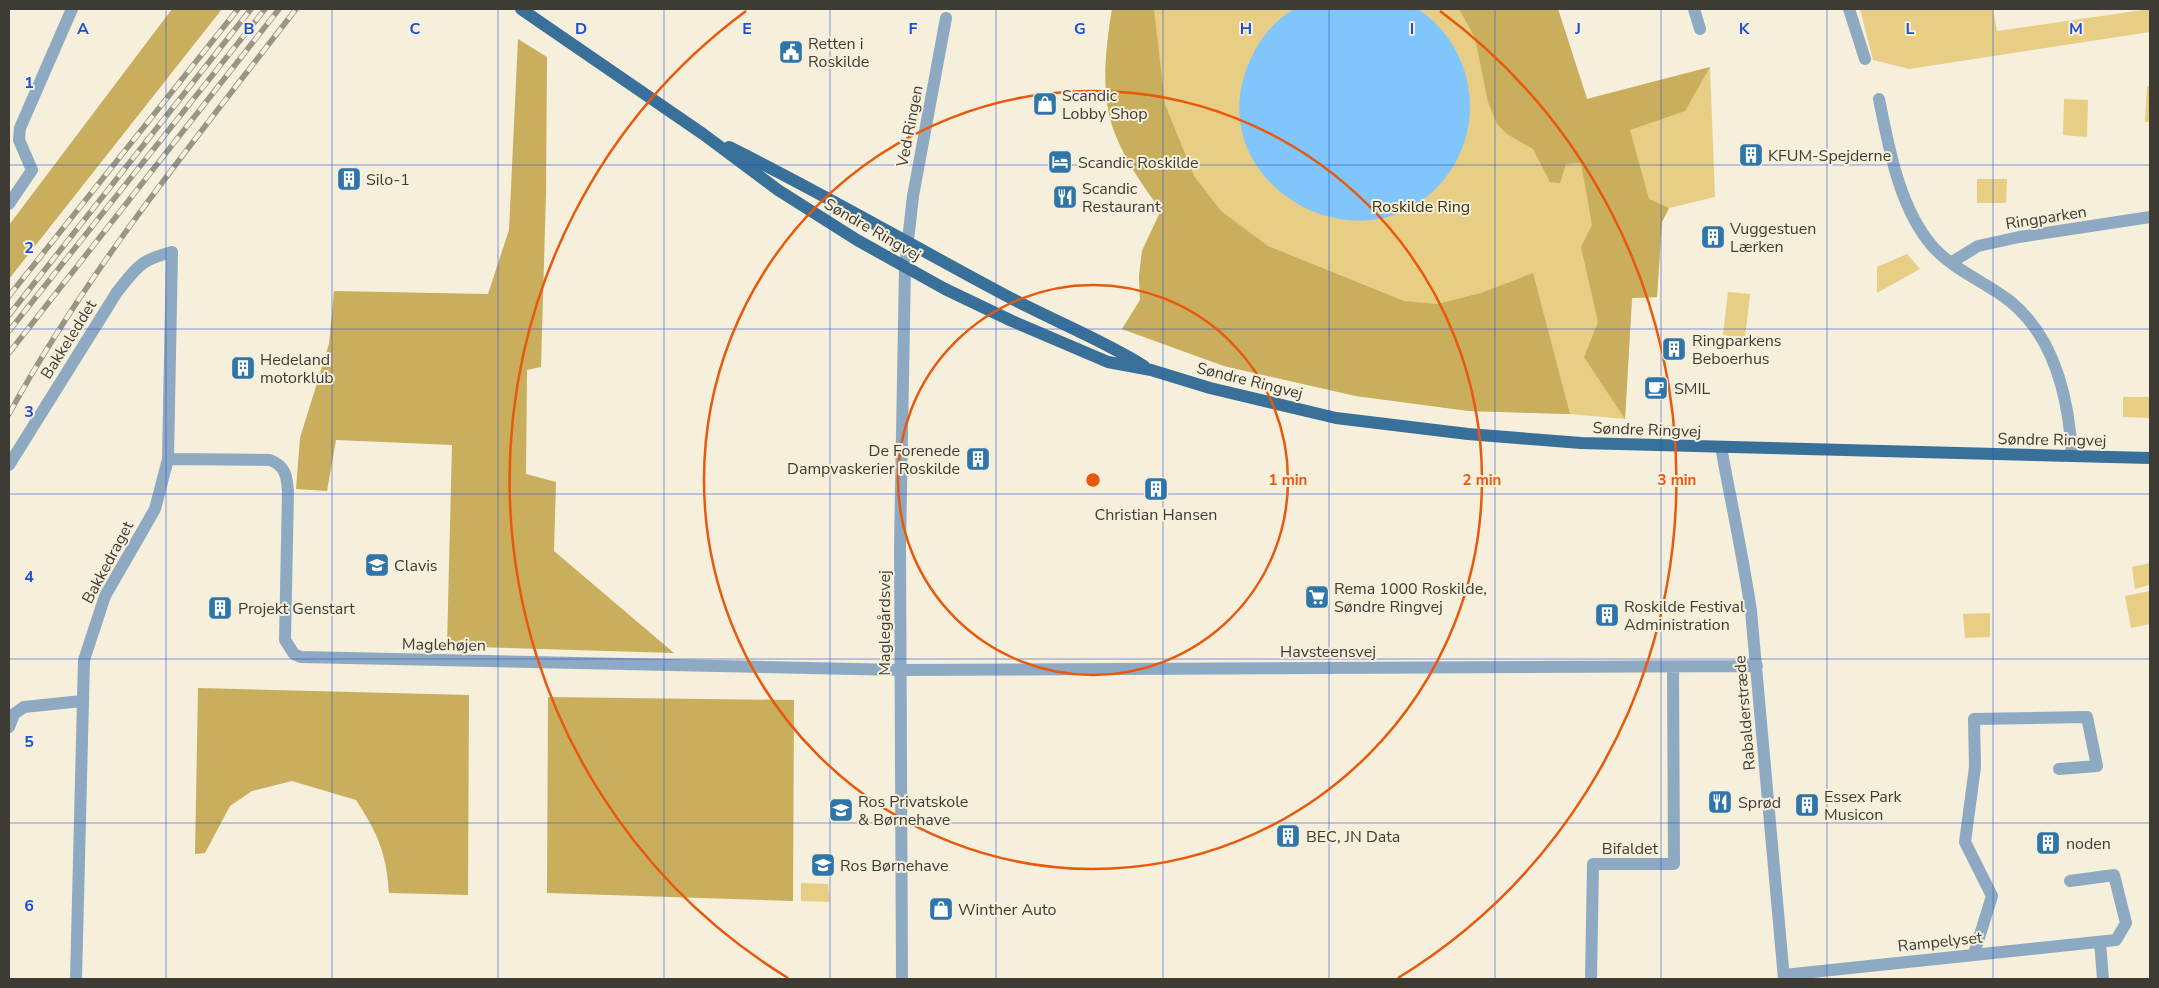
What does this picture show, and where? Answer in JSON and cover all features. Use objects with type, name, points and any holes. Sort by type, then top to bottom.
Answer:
[{"type":"main road","name":"Søndre Ringvej","points":[[521,9],[703,134],[778,190],[905,267],[945,289],[1070,347],[1108,362],[1151,370],[1274,404],[1336,418],[1401,428],[1581,443],[2150,458]]},
{"type":"main road","name":"Søndre Ringvej","points":[[703,134],[784,174],[1028,307],[1114,348],[1151,370]]},
{"type":"street","points":[[9,204],[32,170],[19,140],[20,128],[72,9]]},
{"type":"street","points":[[1694,9],[1700,29]]},
{"type":"street","points":[[1850,9],[1865,59]]},
{"type":"street","name":"Ved Ringen","points":[[905,267],[913,196],[946,18]]},
{"type":"street","points":[[1879,99],[1905,200],[1918,225],[1934,247],[1952,262],[2011,302],[2031,325],[2052,356],[2064,390],[2072,456]]},
{"type":"street","name":"Ringparken","points":[[1952,262],[1978,246],[2019,237],[2150,217]]},
{"type":"street","name":"Bakkedraget","points":[[76,979],[84,660],[92,630],[105,596],[155,509],[168,459],[172,252]]},
{"type":"street","name":"Bakkeleddet","points":[[9,465],[117,292],[135,269],[150,258],[172,252]]},
{"type":"street","name":"Maglegårdsvej","points":[[902,979],[900,546],[905,267]]},
{"type":"street","name":"Rabalderstræde","points":[[1721,447],[1732,515],[1743,556],[1756,666],[1784,977]]},
{"type":"street","name":"Maglehøjen","points":[[168,459],[270,460],[277,463],[286,472],[288,492],[285,640],[294,654],[301,657],[901,670]]},
{"type":"street","name":"Havsteensvej","points":[[901,670],[1756,666]]},
{"type":"street","name":"Bifaldet","points":[[1591,979],[1594,864],[1674,864],[1674,667]]},
{"type":"street","points":[[9,727],[14,714],[24,707],[82,701]]},
{"type":"street","points":[[1974,954],[1992,896],[1965,842],[1975,767],[1974,719],[2087,717],[2097,766],[2059,769]]},
{"type":"street","name":"Rampelyset","points":[[1784,977],[1974,954],[2116,940],[2126,923],[2114,875],[2070,881]]},
{"type":"street","points":[[2100,942],[2103,979]]},
{"type":"green space","name":"Roskilde Ring","points":[[1112,9],[1558,9],[1587,99],[1710,67],[1715,197],[1669,208],[1662,222],[1657,297],[1632,298],[1625,419],[1570,414],[1469,411],[1356,396],[1224,366],[1122,329],[1140,300],[1139,276],[1142,251],[1161,210],[1129,162],[1118,141],[1110,116],[1107,101],[1106,70]]},
{"type":"green space","points":[[1860,9],[1993,9],[1997,31],[2150,9],[2150,32],[1909,69],[1873,60]]},
{"type":"green space","points":[[2147,86],[2150,86],[2150,122],[2145,122]]},
{"type":"green space","points":[[2064,99],[2088,100],[2087,137],[2063,135]]},
{"type":"green space","points":[[1977,179],[2007,179],[2006,203],[1977,203]]},
{"type":"green space","points":[[1907,254],[1920,269],[1877,293],[1877,267]]},
{"type":"green space","points":[[1728,292],[1750,294],[1745,338],[1723,335]]},
{"type":"green space","points":[[2123,397],[2150,397],[2150,418],[2123,417]]},
{"type":"green space","points":[[2150,563],[2150,585],[2135,589],[2132,567]]},
{"type":"green space","points":[[2150,591],[2150,624],[2131,628],[2125,596]]},
{"type":"green space","points":[[1990,613],[1990,637],[1965,638],[1963,614]]},
{"type":"green space","points":[[801,883],[828,884],[830,902],[801,901]]},
{"type":"shaded area","points":[[172,9],[222,9],[9,279],[9,225]]},
{"type":"shaded area","points":[[1112,9],[1154,9],[1165,104],[1194,176],[1221,211],[1268,246],[1404,301],[1437,304],[1481,293],[1533,273],[1570,414],[1469,411],[1356,396],[1224,366],[1122,329],[1140,300],[1139,276],[1142,251],[1161,210],[1129,162],[1118,141],[1110,116],[1107,101],[1106,70]]},
{"type":"shaded area","points":[[1459,9],[1558,9],[1587,99],[1710,67],[1685,111],[1630,130],[1649,199],[1669,208],[1662,222],[1657,297],[1632,298],[1625,419],[1584,357],[1598,322],[1581,247],[1592,225],[1581,163],[1566,164],[1560,183],[1550,182],[1533,149],[1507,134],[1497,124],[1488,102],[1475,38]]},
{"type":"shaded area","points":[[518,39],[547,57],[546,194],[541,367],[527,370],[526,474],[556,482],[554,551],[674,653],[447,646],[452,445],[336,440],[327,491],[296,489],[300,438],[329,344],[334,291],[488,294],[509,230]]},
{"type":"shaded area","points":[[198,688],[469,695],[468,895],[389,893],[386,866],[380,844],[356,800],[292,781],[252,791],[230,806],[205,853],[195,854]]},
{"type":"shaded area","points":[[548,697],[794,700],[793,901],[547,893]]},
{"type":"water","points":[[1294,9],[1415,9],[1431,19],[1452,43],[1461,61],[1470,100],[1469,121],[1465,140],[1457,159],[1446,177],[1412,207],[1374,220],[1335,218],[1298,204],[1267,179],[1247,146],[1239,107],[1249,63],[1267,32],[1279,19]]},
{"type":"railway","points":[[9,296],[238,9]]},
{"type":"railway","points":[[9,315],[251,9]]},
{"type":"railway","points":[[9,331],[265,9]]},
{"type":"railway","points":[[9,353],[279,9]]},
{"type":"railway","points":[[9,414],[40,360],[108,256],[182,156],[296,9]]},
{"type":"place","name":"Retten i Roskilde","points":[[791,52]]},
{"type":"place","name":"Scandic Lobby Shop","points":[[1045,104]]},
{"type":"place","name":"KFUM-Spejderne","points":[[1751,155]]},
{"type":"place","name":"Scandic Roskilde","points":[[1060,162]]},
{"type":"place","name":"Silo-1","points":[[349,179]]},
{"type":"place","name":"Scandic Restaurant","points":[[1065,197]]},
{"type":"place","name":"Vuggestuen Lærken","points":[[1713,237]]},
{"type":"place","name":"Ringparkens Beboerhus","points":[[1674,349]]},
{"type":"place","name":"Hedeland motorklub","points":[[243,368]]},
{"type":"place","name":"SMIL","points":[[1656,388]]},
{"type":"place","name":"De Forenede Dampvaskerier Roskilde","points":[[978,459]]},
{"type":"place","name":"Christian Hansen","points":[[1156,489]]},
{"type":"place","name":"Clavis","points":[[377,565]]},
{"type":"place","name":"Rema 1000 Roskilde, Søndre Ringvej","points":[[1317,597]]},
{"type":"place","name":"Projekt Genstart","points":[[220,608]]},
{"type":"place","name":"Roskilde Festival Administration","points":[[1607,615]]},
{"type":"place","name":"Sprød","points":[[1720,802]]},
{"type":"place","name":"Essex Park Musicon","points":[[1807,805]]},
{"type":"place","name":"Ros Privatskole & Børnehave","points":[[841,810]]},
{"type":"place","name":"BEC, JN Data","points":[[1288,836]]},
{"type":"place","name":"noden","points":[[2048,843]]},
{"type":"place","name":"Ros Børnehave","points":[[823,865]]},
{"type":"place","name":"Winther Auto","points":[[941,909]]}]
